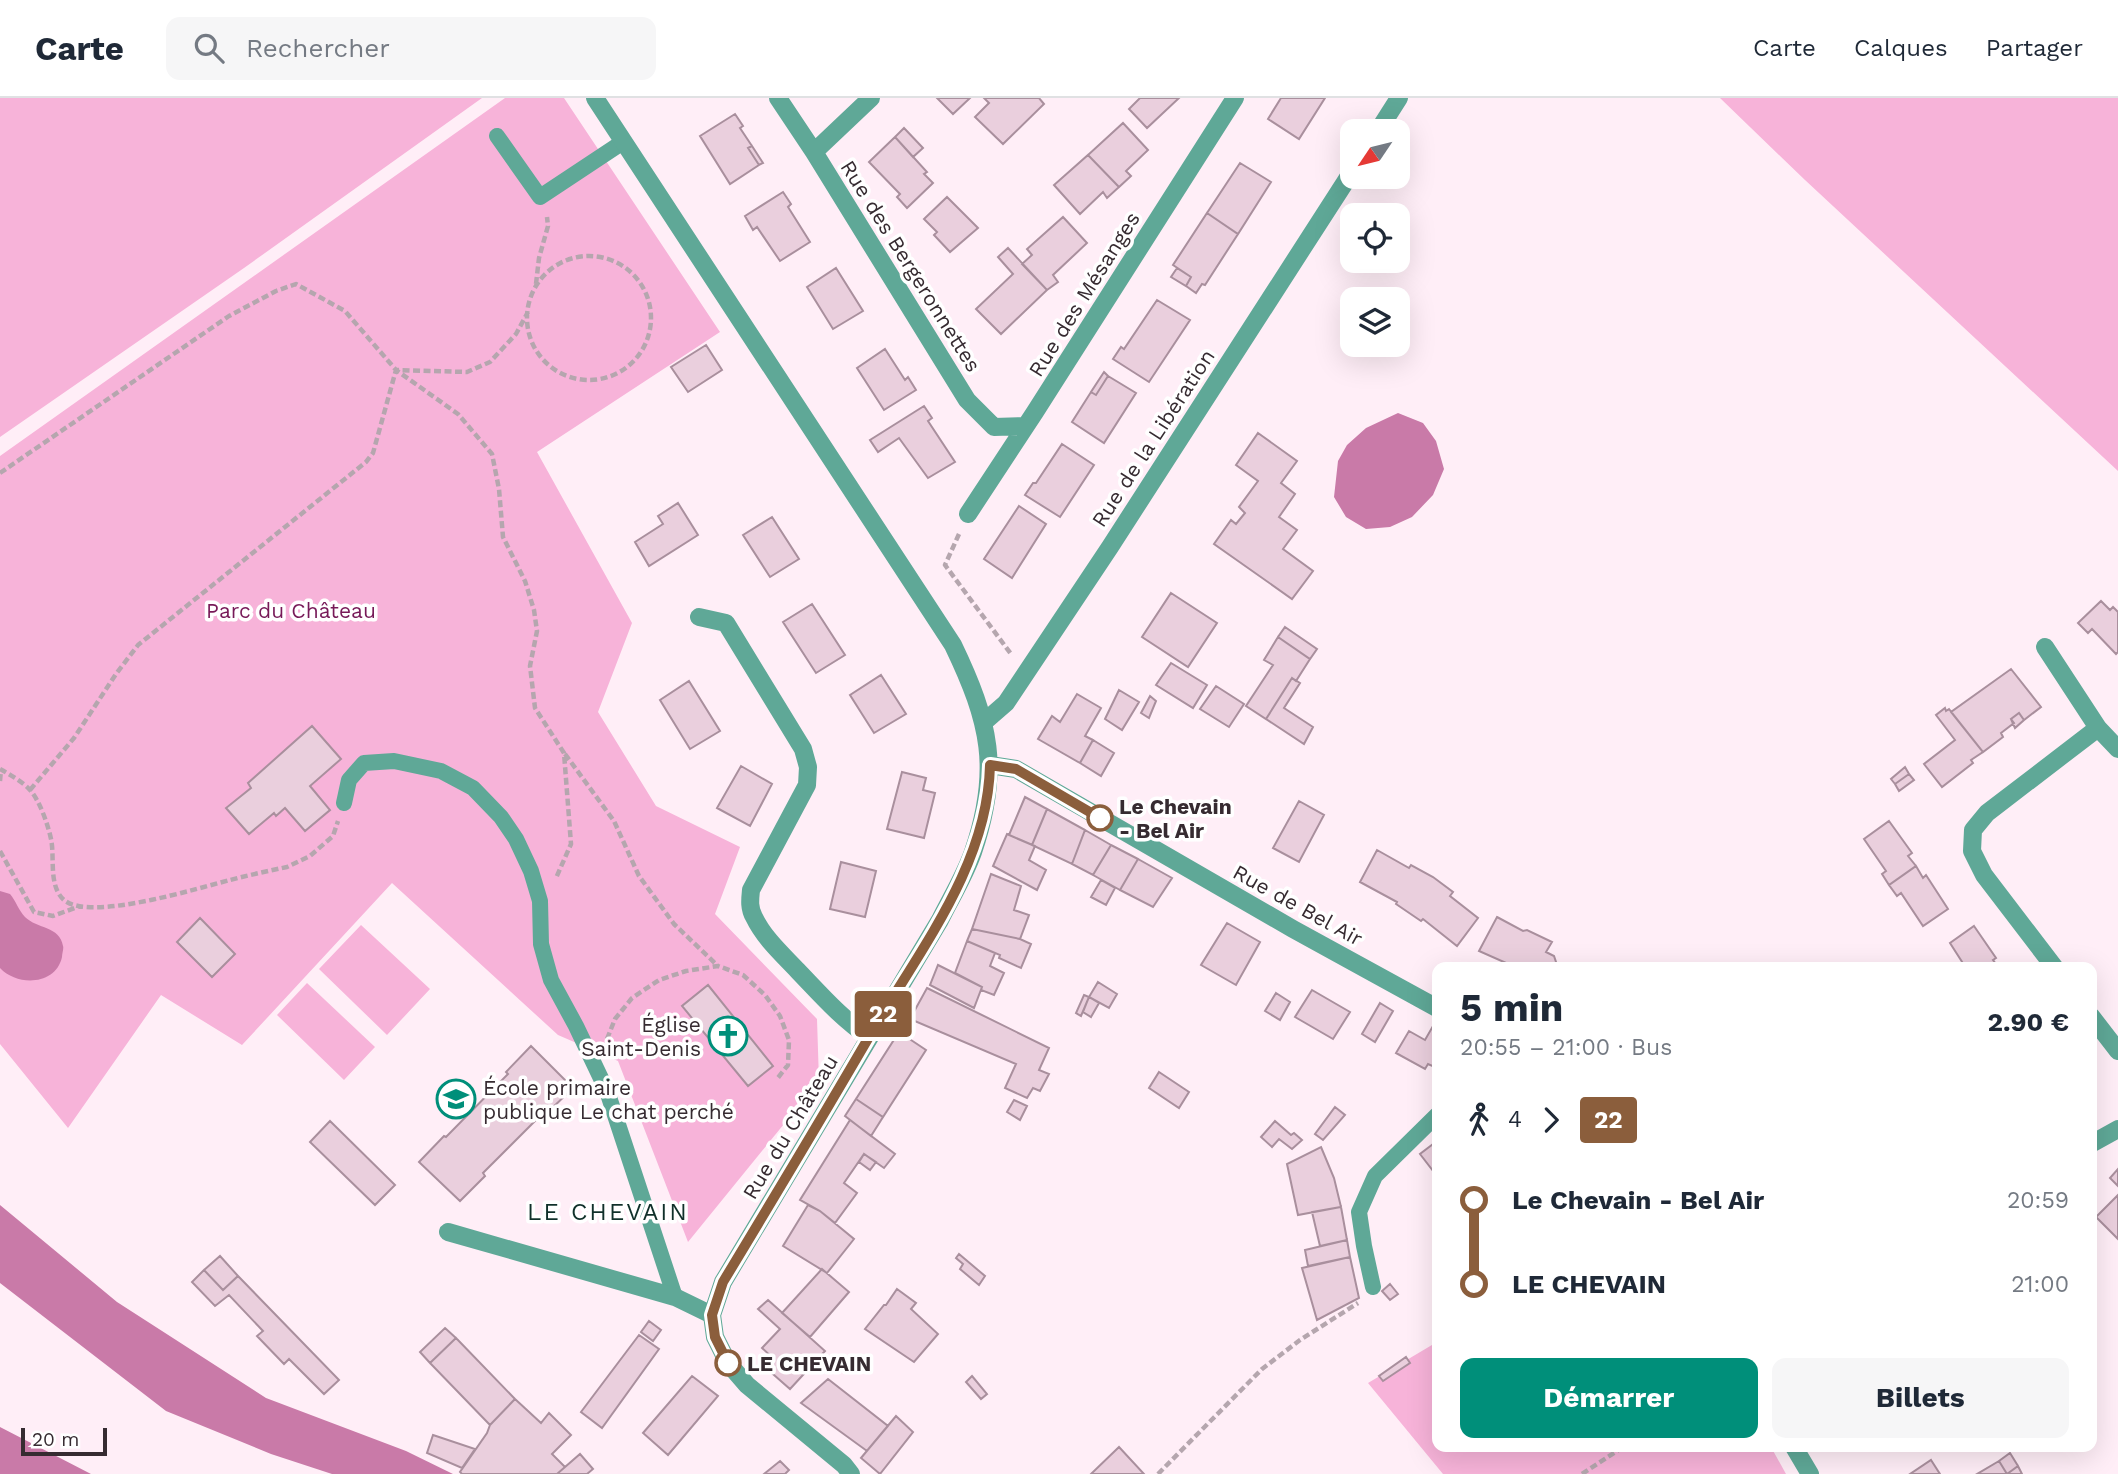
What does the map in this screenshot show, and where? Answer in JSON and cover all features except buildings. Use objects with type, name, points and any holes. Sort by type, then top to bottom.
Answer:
[{"type":"street","name":"Rue du Château","points":[[595,98],[953,646],[974,692],[984,723],[990,765],[990,785],[985,810],[972,854],[940,920],[723,1282],[712,1315]]},
{"type":"street","name":"Rue des Bergeronnettes","points":[[778,98],[967,400],[994,428],[1025,426]]},
{"type":"street","points":[[814,152],[871,98]]},
{"type":"street","name":"Rue des Mésanges","points":[[968,514],[1235,98]]},
{"type":"street","points":[[1386,119],[1399,98]]},
{"type":"street","name":"Rue de la Libération","points":[[984,723],[1006,703],[1341,189]]},
{"type":"street","points":[[699,617],[726,623],[803,749],[808,767],[807,785],[800,801],[751,890],[752,914],[774,946],[848,1023],[869,1037]]},
{"type":"street","points":[[2045,647],[2098,728],[2118,750]]},
{"type":"street","points":[[2050,962],[1984,875],[1972,851],[1973,830],[1987,813],[2098,728]]},
{"type":"street","name":"Rue de Bel Air","points":[[990,765],[1016,769],[1281,922],[1432,1005]]},
{"type":"street","points":[[2097,1024],[2118,1051]]},
{"type":"street","points":[[2097,1141],[2118,1129]]},
{"type":"street","points":[[448,1232],[675,1297],[712,1315],[715,1337],[728,1363],[747,1385],[852,1474]]},
{"type":"street","points":[[1797,1452],[1810,1474]]},
{"type":"lane","points":[[497,136],[540,197],[623,142]]},
{"type":"lane","points":[[344,803],[349,780],[365,763],[394,761],[441,771],[473,788],[501,817],[516,839],[540,901],[541,944],[551,979],[602,1081],[675,1297]]},
{"type":"lane","points":[[1373,1287],[1359,1212],[1375,1176],[1432,1120]]},
{"type":"path","points":[[536,285],[549,270],[566,260],[586,256],[606,258],[625,267],[639,281],[648,300],[651,320],[647,339],[637,357],[622,371],[602,379],[582,380],[562,374],[545,362],[533,345],[527,325],[528,304],[536,285],[539,258],[548,226],[547,207],[540,197]]},
{"type":"path","points":[[0,473],[229,316],[276,292],[296,284],[345,311],[396,370],[458,414],[492,454],[499,489],[503,537],[525,581],[534,610],[537,631],[530,666],[535,708],[614,821],[639,876],[674,924],[718,965],[743,975],[765,995],[780,1016],[789,1040],[788,1065],[777,1079]]},
{"type":"path","points":[[396,370],[467,372],[490,362],[516,334],[528,312]]},
{"type":"path","points":[[30,790],[74,738],[138,645],[366,462],[373,453],[396,370]]},
{"type":"path","points":[[968,514],[945,565],[1026,673]]},
{"type":"path","points":[[540,901],[551,890],[571,844],[564,753]]},
{"type":"path","points":[[1,769],[30,790],[45,818],[51,841],[57,890],[65,901],[96,908],[132,905],[287,867],[310,856],[333,836],[344,803]]},
{"type":"path","points":[[0,781],[1,769]]},
{"type":"path","points":[[0,851],[34,912],[53,916],[80,905]]},
{"type":"path","points":[[602,1081],[604,1047],[615,1019],[632,998],[659,980],[718,965]]},
{"type":"path","points":[[1158,1474],[1262,1369],[1300,1340],[1364,1299],[1373,1287]]},
{"type":"path","points":[[1582,1474],[1615,1452]]},
{"type":"green space","points":[[0,98],[482,98],[244,268],[0,437]]},
{"type":"green space","name":"Parc du Château","points":[[505,98],[564,98],[720,332],[537,452],[632,623],[598,712],[656,806],[740,847],[715,914],[817,1019],[819,1081],[688,1242],[618,1061],[558,1035],[392,883],[242,1045],[161,995],[68,1128],[0,1044],[0,456]]},
{"type":"green space","points":[[1720,98],[2118,98],[2118,471],[1805,180]]},
{"type":"green space","points":[[361,925],[430,989],[387,1035],[319,969]]},
{"type":"green space","points":[[307,983],[375,1047],[344,1080],[277,1015]]},
{"type":"green space","points":[[1432,1345],[1432,1452],[1774,1452],[1786,1474],[1443,1474],[1368,1383]]},
{"type":"shaded area","points":[[1398,413],[1423,423],[1436,441],[1444,469],[1433,495],[1412,517],[1390,527],[1366,529],[1346,517],[1334,497],[1338,461],[1347,445],[1366,428]]},
{"type":"shaded area","points":[[0,891],[10,894],[25,917],[53,931],[61,940],[62,957],[58,966],[44,978],[16,978],[0,968]]},
{"type":"shaded area","points":[[0,1205],[117,1302],[266,1398],[406,1451],[453,1474],[332,1474],[271,1454],[166,1411],[0,1283]]},
{"type":"shaded area","points":[[0,1427],[91,1474],[0,1474]]},
{"type":"bus line","name":"22","points":[[728,1363],[715,1337],[712,1315],[723,1282],[940,920],[972,854],[985,810],[990,785],[990,765],[1016,769],[1100,818]]},
{"type":"place","name":"Le Chevain - Bel Air","points":[[1100,818]]},
{"type":"place","name":"Église Saint-Denis","points":[[728,1036]]},
{"type":"place","name":"École primaire publique Le chat perché","points":[[456,1099]]},
{"type":"place","name":"LE CHEVAIN","points":[[728,1363]]},
{"type":"district","name":"LE CHEVAIN","points":[[608,1212]]}]
